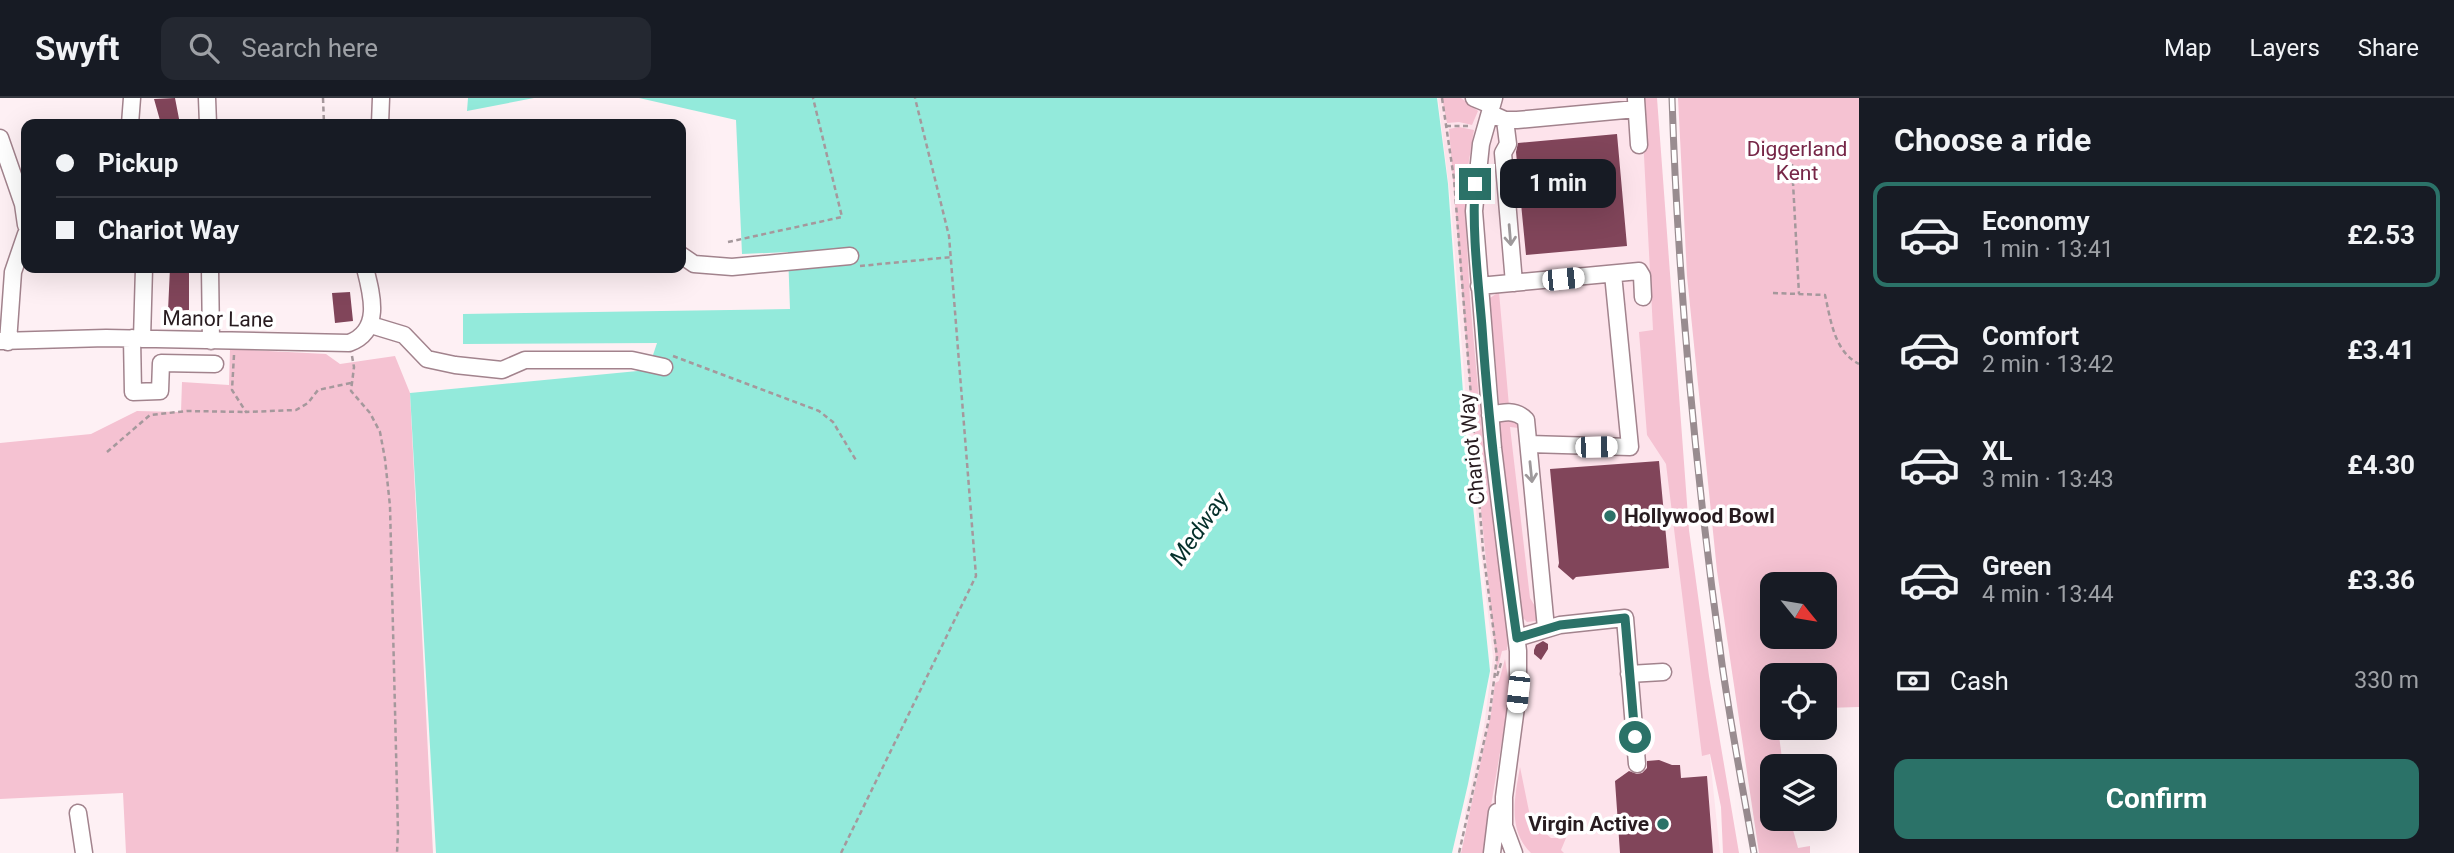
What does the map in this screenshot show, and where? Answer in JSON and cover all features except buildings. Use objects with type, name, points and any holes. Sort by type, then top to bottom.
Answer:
[{"type":"street","points":[[130,119],[132,98]]},
{"type":"street","points":[[207,98],[208,119]]},
{"type":"street","points":[[380,119],[381,98]]},
{"type":"street","points":[[1474,98],[1491,106],[1506,120],[1508,144],[1503,153],[1514,283]]},
{"type":"street","points":[[1506,120],[1636,103],[1639,145]]},
{"type":"street","name":"Chariot Way","points":[[1491,106],[1477,170],[1474,211],[1490,415],[1517,638],[1518,692],[1504,797]]},
{"type":"street","points":[[3,135],[21,198]]},
{"type":"street","points":[[4,342],[13,272],[21,249]]},
{"type":"street","points":[[686,258],[694,264],[732,267],[850,256]]},
{"type":"street","points":[[1479,286],[1639,271],[1642,276],[1643,297]]},
{"type":"street","points":[[144,273],[133,392],[160,391],[161,363],[215,364]]},
{"type":"street","points":[[210,273],[212,341]]},
{"type":"street","points":[[349,343],[358,339],[371,325],[372,307],[366,273]]},
{"type":"street","points":[[1528,444],[1630,447],[1613,274]]},
{"type":"street","points":[[371,325],[404,335],[427,359],[455,365],[502,370],[525,360],[663,360]]},
{"type":"street","name":"Manor Lane","points":[[4,342],[137,339],[349,343]]},
{"type":"street","points":[[1490,415],[1501,412],[1520,414],[1526,420],[1546,628]]},
{"type":"street","points":[[1517,638],[1546,628],[1581,621],[1625,618],[1637,764]]},
{"type":"street","points":[[1629,674],[1663,672]]},
{"type":"street","points":[[1492,853],[1497,813],[1504,797]]},
{"type":"street","points":[[1504,797],[1504,826],[1514,853]]},
{"type":"street","points":[[78,813],[84,853]]},
{"type":"path","points":[[323,98],[324,119]]},
{"type":"path","points":[[728,242],[842,218],[813,98]]},
{"type":"path","points":[[841,853],[976,576],[949,236],[915,98]]},
{"type":"path","points":[[1442,98],[1454,178],[1483,550],[1497,656],[1489,719],[1459,853]]},
{"type":"path","points":[[1446,126],[1462,124],[1484,130]]},
{"type":"path","points":[[1792,164],[1799,294]]},
{"type":"path","points":[[1773,293],[1825,296],[1839,344],[1849,357],[1859,364]]},
{"type":"path","points":[[234,341],[232,390],[246,412]]},
{"type":"path","points":[[349,343],[354,367],[351,391],[370,413],[380,432],[390,506],[397,853]]},
{"type":"path","points":[[663,360],[674,356],[819,411],[833,422],[857,462]]},
{"type":"path","points":[[107,452],[150,415],[187,411],[296,410],[308,403],[318,390],[352,383]]},
{"type":"path","points":[[1494,679],[1499,673],[1503,656]]},
{"type":"shaded area","points":[[1438,98],[1651,98],[1688,548],[1720,853],[1526,853],[1466,831],[1465,813],[1484,726],[1493,657],[1471,466],[1451,204]]},
{"type":"green space","points":[[1442,98],[1461,98],[1478,111],[1472,125],[1447,123]]},
{"type":"green space","points":[[1641,98],[1657,98],[1689,530],[1709,676],[1739,853],[1723,853],[1721,807],[1710,754],[1702,756],[1666,464],[1647,435],[1639,332],[1653,330]]},
{"type":"green space","name":"Diggerland Kent","points":[[1678,98],[1859,98],[1859,707],[1837,708],[1837,663],[1760,663],[1760,740],[1780,740],[1781,754],[1760,754],[1760,831],[1793,831],[1798,848],[1810,846],[1810,853],[1759,853],[1717,571],[1687,276]]},
{"type":"green space","points":[[1459,127],[1474,130],[1465,209],[1470,300],[1483,444],[1508,638],[1507,650],[1502,651],[1497,671],[1474,439],[1449,129]]},
{"type":"green space","points":[[1499,292],[1509,406],[1499,403],[1490,298]]},
{"type":"green space","points":[[230,349],[326,354],[340,364],[395,356],[410,393],[433,853],[126,853],[123,793],[0,799],[0,443],[91,434],[137,411],[181,412],[182,382],[229,385]]},
{"type":"green space","points":[[1505,417],[1517,418],[1519,428],[1510,427],[1530,598],[1538,611],[1536,621],[1527,622],[1522,617],[1498,423]]},
{"type":"green space","points":[[1505,659],[1509,683],[1507,711],[1483,853],[1461,853],[1491,714],[1495,683],[1499,681]]},
{"type":"green space","points":[[1520,767],[1531,821],[1551,838],[1566,838],[1561,850],[1564,853],[1531,853],[1523,844],[1518,834],[1515,812]]},
{"type":"water","points":[[468,98],[534,98],[467,111]]},
{"type":"water","name":"Medway","points":[[639,98],[1437,98],[1448,184],[1467,448],[1490,671],[1452,853],[436,853],[410,393],[648,370],[657,343],[463,344],[463,314],[790,309],[788,252],[742,254],[736,120]]},
{"type":"railway","points":[[1672,98],[1679,240],[1696,453],[1722,664],[1754,853]]},
{"type":"place","name":"Hollywood Bowl","points":[[1610,516]]},
{"type":"place","name":"Virgin Active","points":[[1663,824]]},
{"type":"route","points":[[1475,184],[1475,245],[1485,370],[1517,638],[1546,628],[1581,621],[1625,618],[1635,737]]}]
